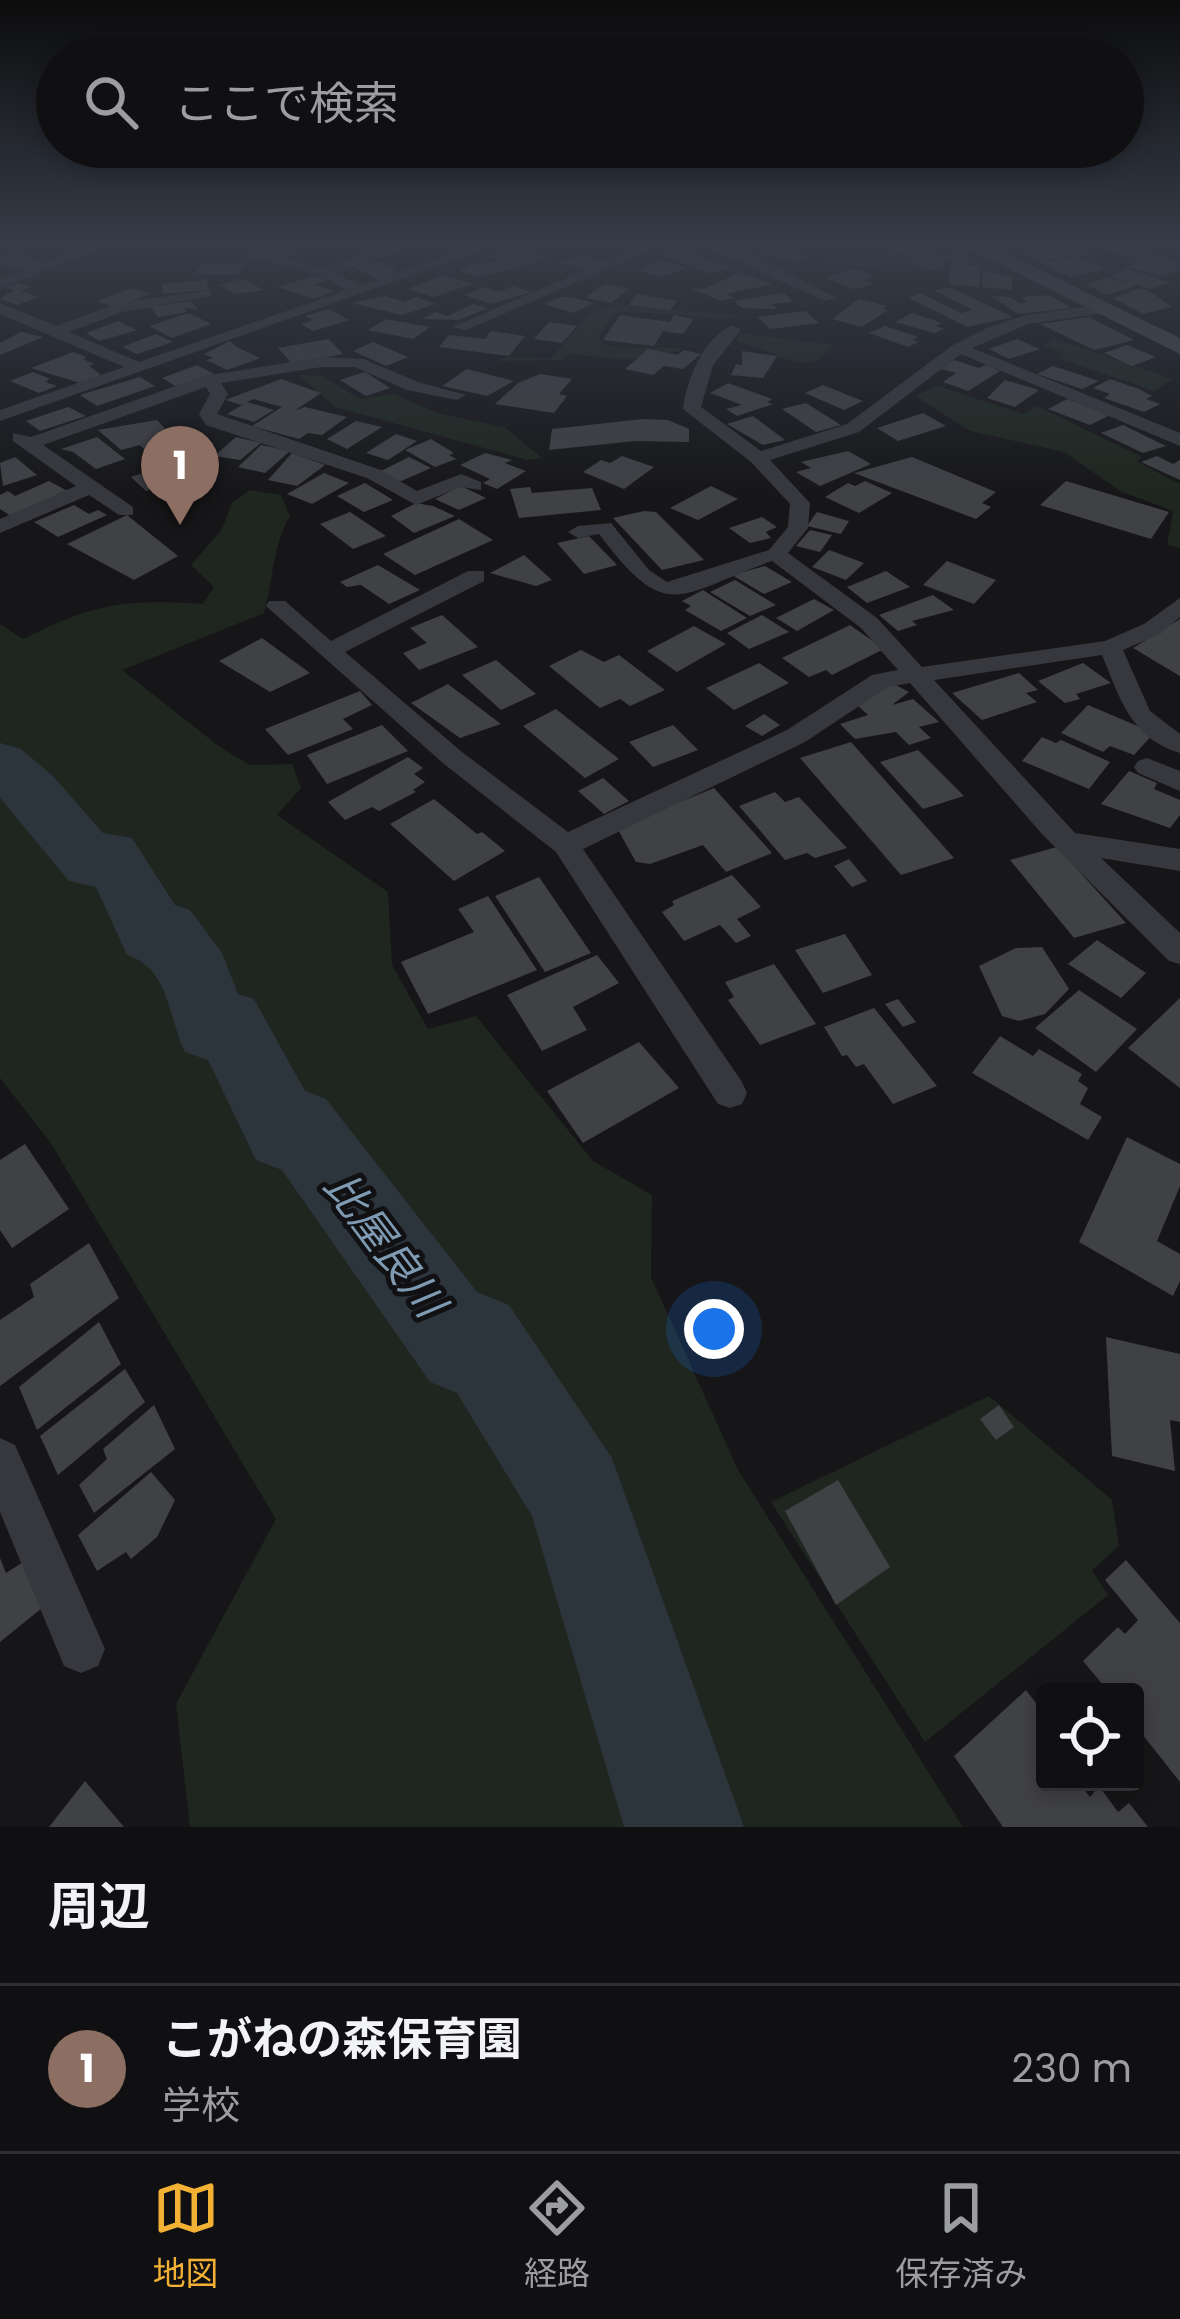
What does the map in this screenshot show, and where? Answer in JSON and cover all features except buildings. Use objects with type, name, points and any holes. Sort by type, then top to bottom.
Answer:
[{"type":"main road","points":[[1144,328],[1180,347]]},
{"type":"street","points":[[46,328],[136,367]]},
{"type":"street","points":[[55,332],[65,328]]},
{"type":"street","points":[[126,511],[0,420],[248,328]]},
{"type":"street","points":[[758,458],[853,428],[959,348],[1006,328]]},
{"type":"street","points":[[578,532],[604,527],[655,586],[677,591],[750,558],[776,554],[799,529],[800,503],[758,458],[692,409],[692,393],[723,335],[734,330]]},
{"type":"street","points":[[959,348],[1180,440]]},
{"type":"street","points":[[28,444],[210,380],[322,362],[357,362],[413,386],[457,395]]},
{"type":"street","points":[[210,380],[219,394],[208,414],[212,421],[374,474],[416,499],[461,479],[474,486]]},
{"type":"street","points":[[178,410],[184,403],[183,389]]},
{"type":"street","points":[[0,527],[91,487]]},
{"type":"street","points":[[776,554],[869,623],[1068,842],[1180,952]]},
{"type":"street","points":[[329,651],[476,576]]},
{"type":"street","points":[[566,844],[796,736],[881,680],[1110,647],[1152,629],[1180,605]]},
{"type":"street","points":[[277,606],[453,758],[566,844],[730,1093]]},
{"type":"street","points":[[1110,647],[1134,712],[1164,738],[1180,744]]},
{"type":"street","points":[[1147,767],[1180,782]]},
{"type":"street","points":[[1068,842],[1180,860]]},
{"type":"street","points":[[0,1460],[81,1649]]},
{"type":"shaded area","points":[[578,328],[604,328],[597,337],[608,347],[684,348],[644,358],[571,353],[563,360],[498,361],[505,357],[550,359]]},
{"type":"shaded area","points":[[741,333],[832,345],[823,356],[800,362],[737,342]]},
{"type":"shaded area","points":[[1055,339],[1173,379],[1154,391],[1057,358],[1064,353],[1043,345]]},
{"type":"shaded area","points":[[299,375],[323,376],[360,399],[395,394],[437,413],[504,427],[542,458],[528,460],[335,407]]},
{"type":"shaded area","points":[[938,386],[1023,414],[1037,406],[1142,457],[1136,461],[1180,484],[1180,548],[1167,545],[1173,511],[1122,492],[1064,452],[970,431],[915,396]]},
{"type":"shaded area","points":[[250,490],[281,495],[290,516],[277,550],[264,613],[122,670],[250,765],[292,764],[301,788],[277,815],[388,892],[392,965],[428,1029],[476,1016],[593,1161],[652,1195],[651,1277],[738,1470],[963,1827],[190,1827],[176,1704],[276,1519],[50,1142],[0,1078],[0,624],[23,639],[110,606],[203,604],[214,587],[191,565],[222,529],[232,503]]},
{"type":"shaded area","points":[[989,1396],[1112,1500],[1119,1546],[1092,1570],[1108,1595],[925,1742],[771,1502]]},
{"type":"waterway","name":"比屋良川","points":[[0,763],[31,791],[92,864],[109,855],[139,899],[152,936],[165,929],[196,974],[212,1030],[227,1021],[285,1134],[297,1125],[463,1349],[476,1338],[576,1494],[684,1827]]},
{"type":"place","name":"こがねの森保育園","points":[[180,525]]}]
